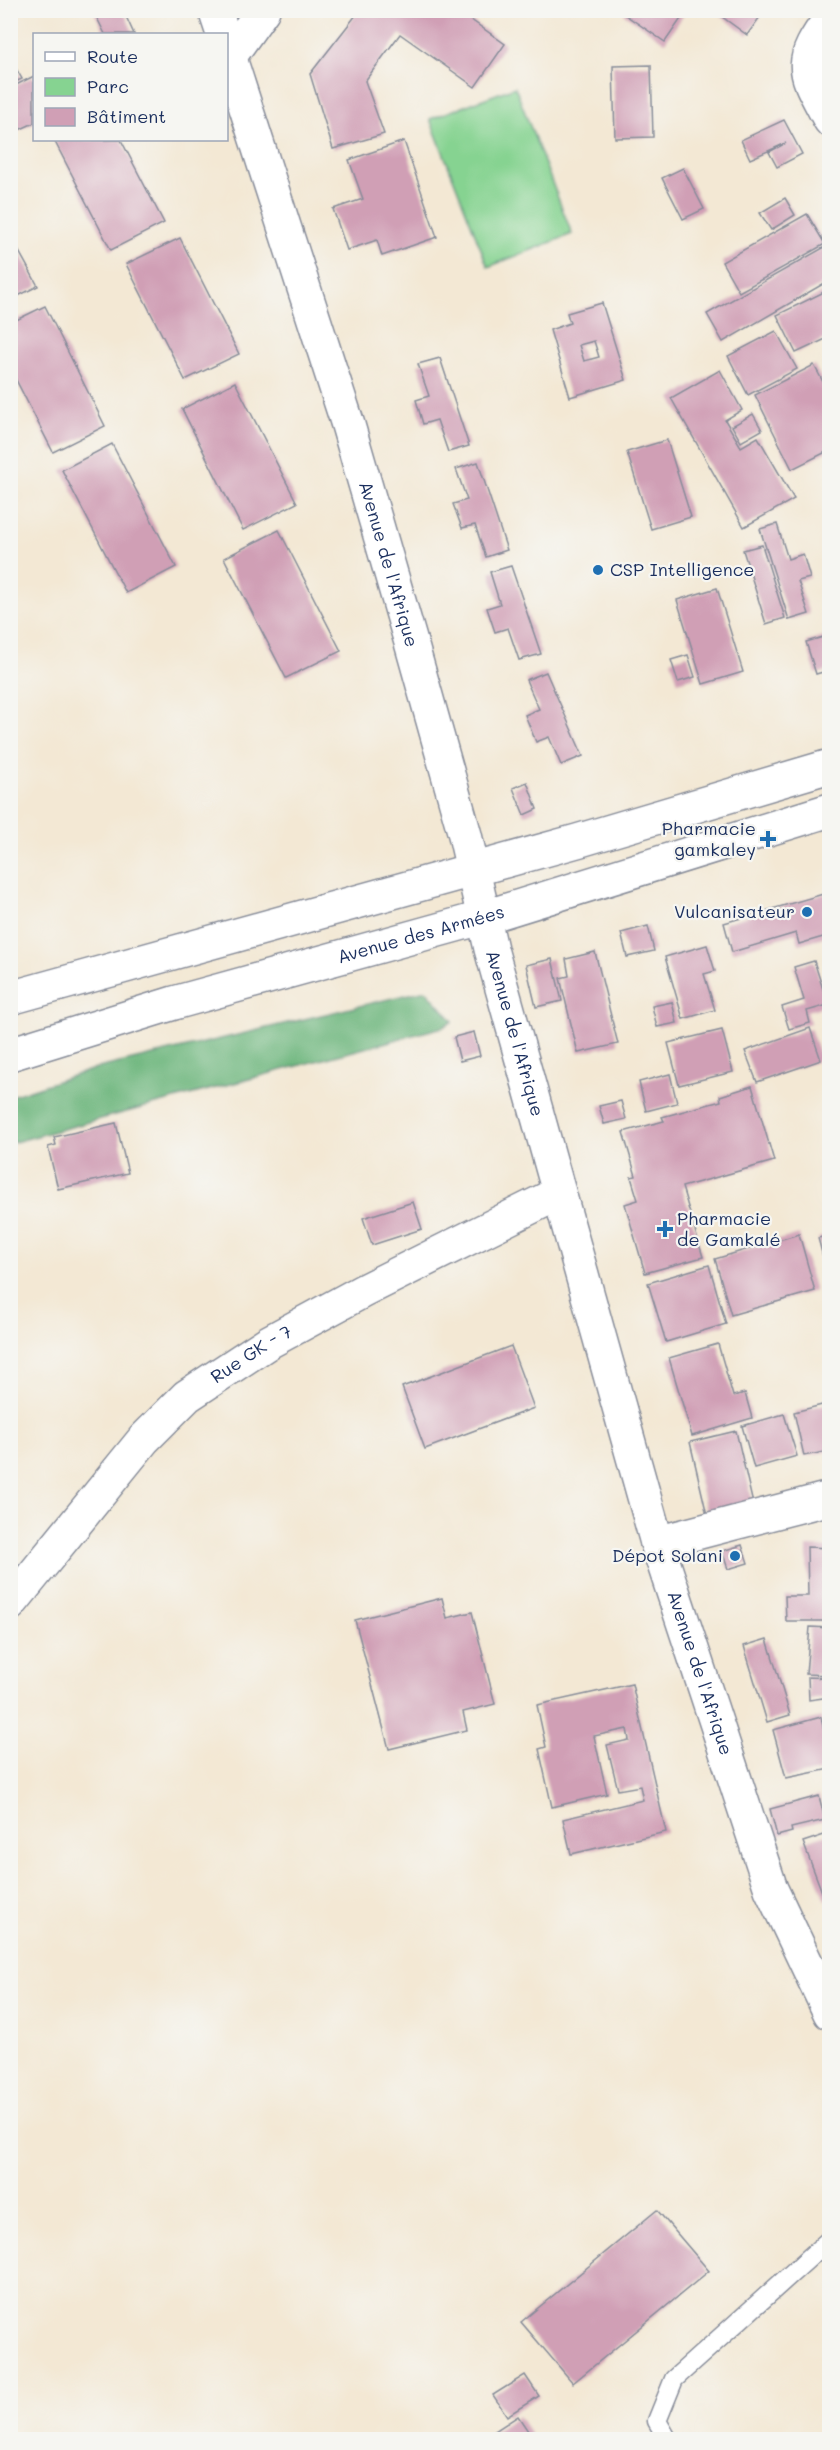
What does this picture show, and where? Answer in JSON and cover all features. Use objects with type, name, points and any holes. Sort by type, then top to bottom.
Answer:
[{"type":"main road","name":"Avenue de l'Afrique","points":[[215,10],[222,33]]},
{"type":"main road","points":[[228,44],[262,10]]},
{"type":"main road","points":[[830,19],[807,55],[806,74],[830,120]]},
{"type":"main road","name":"Avenue de l'Afrique","points":[[228,52],[348,425],[473,869],[491,949],[657,1543],[771,1888],[830,2013]]},
{"type":"main road","points":[[10,998],[577,841],[830,766]]},
{"type":"main road","name":"Avenue des Armées","points":[[10,1054],[174,1003],[485,916],[596,880],[830,810]]},
{"type":"main road","name":"Rue GK - 7","points":[[10,1604],[144,1439],[187,1396],[269,1342],[363,1291],[560,1193]]},
{"type":"main road","points":[[657,1543],[830,1498]]},
{"type":"lane","points":[[668,2439],[657,2421],[674,2379],[830,2239]]},
{"type":"green space","points":[[515,87],[572,234],[488,267],[430,119]]},
{"type":"green space","points":[[426,990],[453,1021],[443,1027],[11,1143],[11,1096],[94,1069]]},
{"type":"building","points":[[93,10],[123,10],[134,33],[104,33]]},
{"type":"building","points":[[360,10],[457,10],[505,44],[475,87],[400,34],[365,81],[384,134],[333,149],[310,74]]},
{"type":"building","points":[[627,10],[687,10],[665,42],[624,14]]},
{"type":"building","points":[[725,10],[765,10],[747,35],[721,16]]},
{"type":"building","points":[[10,58],[22,79],[10,84]]},
{"type":"building","points":[[651,65],[653,137],[615,138],[613,66]]},
{"type":"building","points":[[33,76],[33,123],[10,134],[10,88]]},
{"type":"building","points":[[784,120],[802,154],[777,167],[769,152],[786,143],[750,159],[741,140]]},
{"type":"building","points":[[55,141],[122,141],[164,223],[111,250]]},
{"type":"building","points":[[404,141],[437,237],[382,256],[377,240],[347,250],[333,209],[363,199],[349,160]]},
{"type":"building","points":[[683,168],[704,209],[683,219],[662,178]]},
{"type":"building","points":[[785,198],[795,215],[771,230],[760,213]]},
{"type":"building","points":[[807,214],[825,244],[739,292],[722,262]]},
{"type":"building","points":[[10,235],[38,286],[10,300]]},
{"type":"building","points":[[180,238],[239,354],[185,380],[126,264]]},
{"type":"building","points":[[830,244],[830,280],[723,342],[707,314]]},
{"type":"building","points":[[830,289],[830,337],[796,353],[777,315]]},
{"type":"building","points":[[602,303],[626,380],[570,397],[550,330],[570,323],[567,313]],"holes":[[[594,341],[599,357],[584,361],[579,345]]]},
{"type":"building","points":[[45,306],[105,426],[53,452],[10,368],[10,323]]},
{"type":"building","points":[[776,331],[797,369],[748,395],[728,356]]},
{"type":"building","points":[[440,358],[469,446],[448,452],[437,420],[423,424],[416,400],[429,396],[418,364]]},
{"type":"building","points":[[814,365],[830,395],[830,450],[792,469],[755,395]]},
{"type":"building","points":[[720,370],[742,410],[725,420],[741,447],[758,437],[794,499],[744,527],[671,398]]},
{"type":"building","points":[[235,382],[297,503],[243,530],[182,409]]},
{"type":"building","points":[[753,414],[762,430],[741,442],[732,426]]},
{"type":"building","points":[[667,440],[691,517],[651,529],[627,452]]},
{"type":"building","points":[[112,444],[176,567],[126,593],[62,470]]},
{"type":"building","points":[[478,462],[507,550],[486,557],[475,525],[462,528],[453,504],[467,500],[456,469]]},
{"type":"building","points":[[777,524],[788,559],[803,554],[810,578],[798,581],[809,614],[789,620],[760,529]]},
{"type":"building","points":[[279,530],[341,651],[286,678],[224,558]]},
{"type":"building","points":[[762,545],[785,618],[766,624],[743,550]]},
{"type":"building","points":[[511,566],[541,654],[519,660],[508,628],[495,632],[487,608],[500,604],[490,572]]},
{"type":"building","points":[[717,588],[743,672],[703,684],[677,600]]},
{"type":"building","points":[[830,635],[830,670],[816,674],[806,642]]},
{"type":"building","points":[[688,655],[695,677],[678,682],[671,660]]},
{"type":"building","points":[[546,672],[583,756],[561,765],[549,737],[536,742],[525,715],[539,709],[526,680]]},
{"type":"building","points":[[527,782],[537,809],[524,815],[513,788]]},
{"type":"building","points":[[830,892],[830,935],[799,944],[796,933],[732,952],[724,923]]},
{"type":"building","points":[[648,926],[654,951],[627,957],[621,933]]},
{"type":"building","points":[[707,945],[715,971],[704,974],[715,1010],[683,1019],[665,957]]},
{"type":"building","points":[[595,952],[618,1044],[578,1053],[560,978],[569,976],[566,959]]},
{"type":"building","points":[[552,959],[562,1001],[536,1007],[526,965]]},
{"type":"building","points":[[814,961],[828,1005],[807,1011],[810,1023],[789,1029],[782,1007],[804,1000],[794,967]]},
{"type":"building","points":[[672,1002],[677,1023],[657,1027],[652,1006]]},
{"type":"building","points":[[810,1028],[821,1060],[757,1082],[745,1051]]},
{"type":"building","points":[[722,1030],[733,1072],[679,1085],[668,1043]]},
{"type":"building","points":[[474,1032],[480,1056],[460,1061],[454,1037]]},
{"type":"building","points":[[670,1074],[677,1103],[646,1111],[639,1082]]},
{"type":"building","points":[[752,1086],[774,1161],[682,1187],[703,1257],[645,1273],[625,1204],[638,1200],[631,1177],[636,1176],[623,1132],[664,1121],[662,1117],[721,1101],[720,1096]]},
{"type":"building","points":[[621,1101],[626,1119],[604,1124],[599,1106]]},
{"type":"building","points":[[116,1123],[128,1173],[58,1189],[48,1147],[56,1145],[54,1137]]},
{"type":"building","points":[[413,1202],[422,1229],[372,1245],[363,1218]]},
{"type":"building","points":[[799,1234],[815,1291],[731,1315],[715,1259]]},
{"type":"building","points":[[830,1235],[830,1279],[829,1279],[818,1238]]},
{"type":"building","points":[[709,1265],[726,1324],[666,1342],[648,1283]]},
{"type":"building","points":[[718,1344],[733,1396],[745,1393],[752,1418],[692,1436],[669,1358]]},
{"type":"building","points":[[511,1346],[534,1408],[425,1449],[402,1387]]},
{"type":"building","points":[[830,1403],[830,1451],[804,1456],[794,1412]]},
{"type":"building","points":[[784,1414],[797,1456],[754,1468],[742,1426]]},
{"type":"building","points":[[736,1431],[753,1504],[707,1515],[690,1442]]},
{"type":"building","points":[[742,1545],[748,1563],[728,1569],[722,1551]]},
{"type":"building","points":[[807,1547],[830,1548],[830,1621],[786,1621],[785,1596],[808,1596]]},
{"type":"building","points":[[442,1598],[447,1618],[472,1612],[495,1704],[463,1712],[467,1730],[389,1749],[355,1620]]},
{"type":"building","points":[[810,1627],[830,1628],[830,1675],[806,1674]]},
{"type":"building","points":[[767,1639],[790,1715],[767,1722],[744,1646]]},
{"type":"building","points":[[808,1677],[830,1678],[830,1697],[809,1700]]},
{"type":"building","points":[[632,1684],[666,1832],[571,1854],[563,1819],[643,1800],[640,1786],[618,1790],[607,1745],[629,1740],[627,1729],[594,1736],[607,1794],[552,1807],[539,1749],[546,1747],[537,1705]]},
{"type":"building","points":[[821,1717],[830,1758],[830,1769],[786,1778],[773,1730]]},
{"type":"building","points":[[819,1796],[825,1820],[791,1828],[792,1832],[777,1836],[770,1809]]},
{"type":"building","points":[[830,1833],[830,1898],[825,1900],[803,1842]]},
{"type":"building","points":[[657,2210],[709,2271],[573,2383],[521,2322]]},
{"type":"building","points":[[525,2375],[539,2396],[507,2416],[493,2395]]},
{"type":"building","points":[[518,2416],[534,2440],[481,2440]]},
{"type":"place","name":"CSP Intelligence","points":[[598,570]]},
{"type":"place","name":"Pharmacie gamkaley","points":[[768,839]]},
{"type":"place","name":"Vulcanisateur","points":[[807,912]]},
{"type":"place","name":"Pharmacie de Gamkalé","points":[[665,1229]]},
{"type":"place","name":"Dépot Solani","points":[[735,1556]]}]
